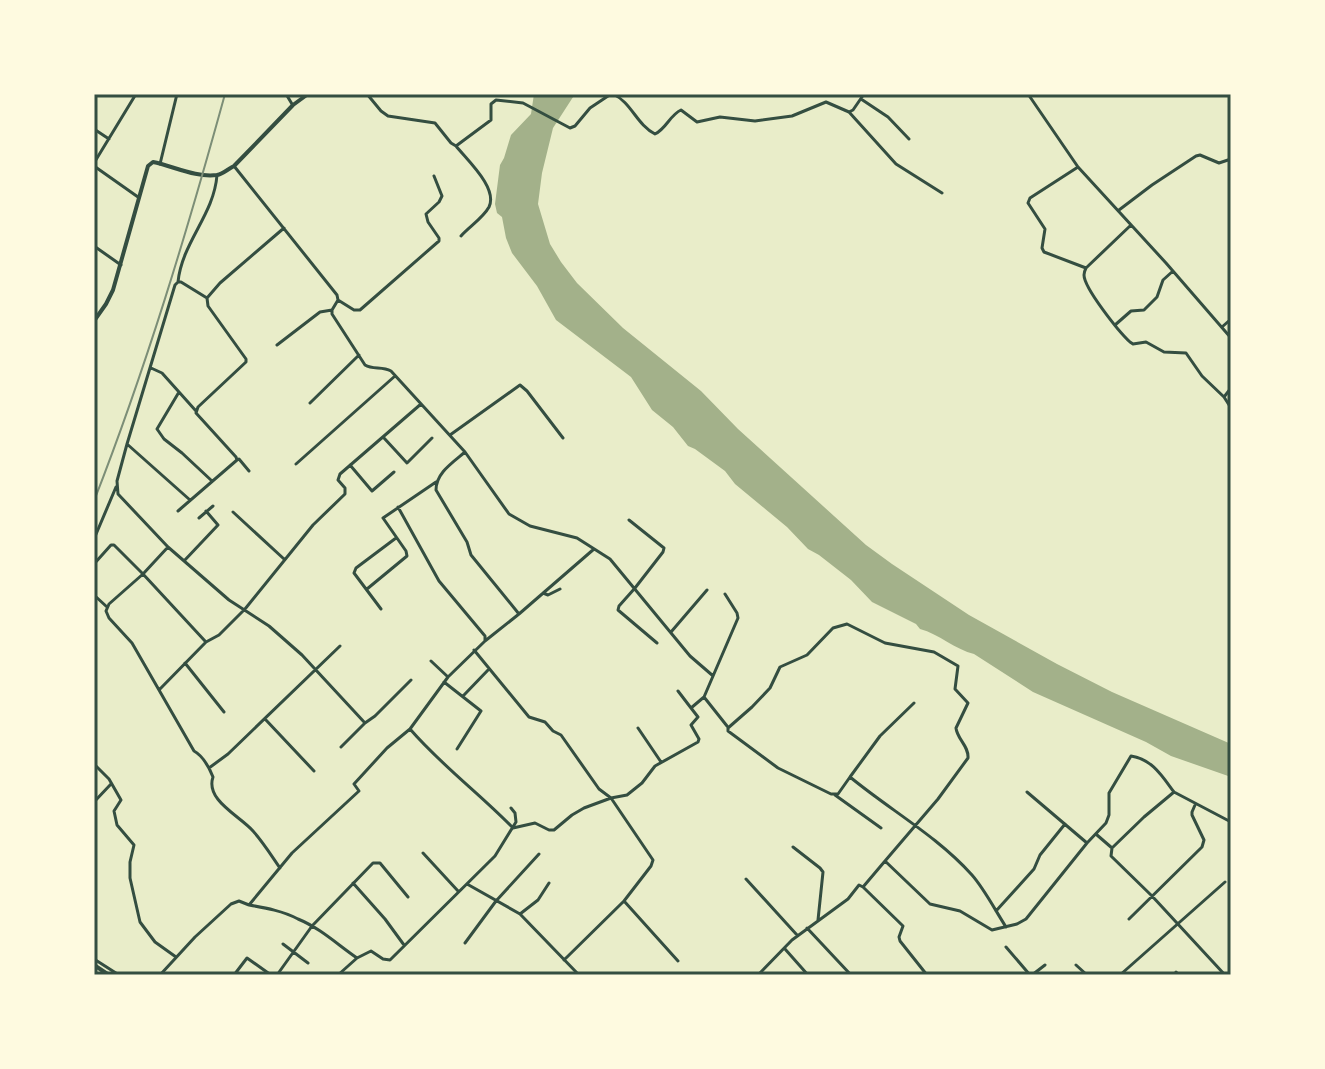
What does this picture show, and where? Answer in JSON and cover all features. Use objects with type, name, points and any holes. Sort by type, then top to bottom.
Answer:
[{"type":"street","points":[[136,94],[94,165],[138,197]]},
{"type":"street","points":[[160,164],[177,94]]},
{"type":"street","points":[[286,94],[293,105]]},
{"type":"street","points":[[94,321],[106,304],[121,265],[148,166],[153,162],[202,175],[217,175],[234,166],[293,105],[308,94]]},
{"type":"street","points":[[367,94],[388,116],[435,123],[489,187],[489,207],[461,236]]},
{"type":"street","points":[[456,146],[491,120],[492,101],[496,100],[529,105],[570,128],[590,108],[612,94],[618,95],[641,125],[655,134],[681,110],[697,122],[720,117],[755,121],[792,116],[826,102],[849,112],[896,164],[942,193]]},
{"type":"street","points":[[849,112],[864,94]]},
{"type":"street","points":[[1028,94],[1078,167],[1231,338]]},
{"type":"street","points":[[861,99],[888,117],[909,139]]},
{"type":"street","points":[[94,129],[109,139]]},
{"type":"street","points":[[1117,211],[1196,156],[1219,163],[1231,159]]},
{"type":"street","points":[[234,166],[338,300],[354,310],[360,310],[439,241],[426,218],[442,196],[434,176]]},
{"type":"street","points":[[1078,167],[1030,198],[1028,203],[1045,229],[1044,252],[1086,268]]},
{"type":"street","points":[[94,539],[117,487],[182,260],[216,192],[217,175]]},
{"type":"street","points":[[1131,225],[1086,268],[1086,281],[1126,339],[1133,344],[1146,342],[1164,352],[1186,353],[1231,408]]},
{"type":"street","points":[[196,411],[246,362],[208,306],[207,298],[284,228]]},
{"type":"street","points":[[94,246],[121,265]]},
{"type":"street","points":[[1115,325],[1131,311],[1144,310],[1157,297],[1163,280],[1173,271]]},
{"type":"street","points":[[178,282],[207,298]]},
{"type":"street","points":[[338,300],[332,310],[334,316],[365,365],[386,369],[395,376],[465,452],[509,514],[530,526],[577,538],[610,559],[690,656],[712,675]]},
{"type":"street","points":[[277,345],[323,310],[332,310]]},
{"type":"street","points":[[1222,327],[1231,319]]},
{"type":"street","points":[[310,403],[359,355]]},
{"type":"street","points":[[151,368],[162,373],[249,471]]},
{"type":"street","points":[[296,464],[395,376]]},
{"type":"street","points":[[450,435],[520,385],[563,438]]},
{"type":"street","points":[[1224,397],[1231,388]]},
{"type":"street","points":[[179,392],[157,429],[164,439],[212,481]]},
{"type":"street","points":[[159,690],[206,642],[219,635],[245,609],[313,525],[345,494],[345,488],[338,478],[421,404]]},
{"type":"street","points":[[383,437],[407,463],[432,438]]},
{"type":"street","points":[[127,444],[190,500]]},
{"type":"street","points":[[367,589],[407,556],[383,520],[436,482],[465,452]]},
{"type":"street","points":[[178,511],[236,462],[236,457]]},
{"type":"street","points":[[350,465],[372,491],[394,472]]},
{"type":"street","points":[[436,482],[438,494],[467,542],[471,555],[519,614]]},
{"type":"street","points":[[117,487],[121,498],[168,547],[229,600],[278,633],[308,660],[365,723]]},
{"type":"street","points":[[199,518],[213,506]]},
{"type":"street","points":[[398,507],[439,581],[485,636],[485,641]]},
{"type":"street","points":[[184,561],[218,525],[206,511]]},
{"type":"street","points":[[233,512],[284,559]]},
{"type":"street","points":[[629,520],[664,548],[618,610],[657,643]]},
{"type":"street","points":[[381,609],[355,571],[396,538]]},
{"type":"street","points":[[94,564],[114,545],[206,642]]},
{"type":"street","points":[[107,607],[168,547]]},
{"type":"street","points":[[249,905],[292,853],[359,791],[354,784],[387,748],[410,729],[448,677],[474,650],[594,549]]},
{"type":"street","points":[[543,593],[548,595],[560,589]]},
{"type":"street","points":[[671,632],[707,590]]},
{"type":"street","points":[[691,708],[704,697],[738,618],[725,594]]},
{"type":"street","points":[[94,595],[107,607],[109,618],[132,643],[194,751],[199,753],[209,768],[213,777],[212,791],[253,831],[280,868]]},
{"type":"street","points":[[728,728],[770,688],[780,667],[807,655],[837,626],[851,625],[889,644],[934,652],[958,666],[955,689],[968,703],[956,732],[969,755],[938,799],[863,887]]},
{"type":"street","points":[[209,768],[220,762],[340,646]]},
{"type":"street","points":[[474,650],[529,717],[545,722],[561,735],[602,792],[611,798],[653,860],[624,901],[564,960]]},
{"type":"street","points":[[431,661],[448,677]]},
{"type":"street","points":[[185,663],[224,712]]},
{"type":"street","points":[[463,696],[489,669]]},
{"type":"street","points":[[341,747],[411,680]]},
{"type":"street","points":[[444,682],[481,711],[457,749]]},
{"type":"street","points":[[513,828],[535,823],[554,830],[584,808],[631,792],[652,769],[699,741],[691,727],[698,717],[678,691]]},
{"type":"street","points":[[704,697],[728,728],[729,734],[778,768],[835,795],[881,828]]},
{"type":"street","points":[[835,795],[880,736],[914,703]]},
{"type":"street","points":[[265,719],[314,771]]},
{"type":"street","points":[[638,728],[661,763]]},
{"type":"street","points":[[410,729],[513,828]]},
{"type":"street","points":[[885,861],[930,904],[960,911],[992,930],[1022,923],[1108,819],[1109,793],[1131,756],[1152,764],[1174,792],[1231,822]]},
{"type":"street","points":[[94,764],[121,800],[114,811],[117,825],[134,845],[129,871],[140,922],[157,945],[176,957]]},
{"type":"street","points":[[850,777],[916,826],[974,877],[1006,927]]},
{"type":"street","points":[[94,802],[111,784]]},
{"type":"street","points":[[1027,792],[1087,843]]},
{"type":"street","points":[[1174,792],[1112,848],[1111,856],[1225,975],[1231,969]]},
{"type":"street","points":[[1129,919],[1202,847],[1204,840],[1192,812],[1196,804]]},
{"type":"street","points":[[338,975],[357,958],[371,951],[388,960],[405,947],[495,856],[513,828],[516,818],[511,808]]},
{"type":"street","points":[[996,911],[1034,869],[1040,855],[1065,824]]},
{"type":"street","points":[[1095,834],[1112,848]]},
{"type":"street","points":[[793,847],[823,872],[818,920]]},
{"type":"street","points":[[423,853],[459,892]]},
{"type":"street","points":[[465,943],[496,901],[539,854]]},
{"type":"street","points":[[277,975],[312,926],[376,862],[408,897]]},
{"type":"street","points":[[746,879],[797,936]]},
{"type":"street","points":[[1120,975],[1225,882]]},
{"type":"street","points":[[353,883],[405,947]]},
{"type":"street","points":[[520,914],[532,906],[549,883]]},
{"type":"street","points":[[467,884],[520,914],[579,975]]},
{"type":"street","points":[[758,975],[797,936],[848,899],[859,885],[903,926],[900,941],[927,975]]},
{"type":"street","points":[[160,975],[231,904],[241,901],[297,918],[357,958]]},
{"type":"street","points":[[624,901],[678,961]]},
{"type":"street","points":[[807,928],[851,975]]},
{"type":"street","points":[[283,944],[308,963]]},
{"type":"street","points":[[1006,947],[1031,975],[1045,965]]},
{"type":"street","points":[[785,949],[808,975]]},
{"type":"street","points":[[234,975],[247,958],[271,975]]},
{"type":"street","points":[[94,962],[109,975]]},
{"type":"street","points":[[94,962],[119,975]]},
{"type":"street","points":[[1076,965],[1087,975]]},
{"type":"shaded area","points":[[534,94],[575,94],[553,128],[538,204],[550,244],[577,283],[623,328],[701,391],[738,429],[866,545],[969,615],[1057,664],[1112,692],[1231,744],[1231,777],[1171,756],[1033,692],[974,654],[872,602],[851,580],[808,549],[787,527],[735,484],[725,471],[688,446],[673,427],[652,410],[631,377],[556,320],[537,286],[512,253],[495,204],[500,165],[511,135],[531,114]]},
{"type":"railway","points":[[94,501],[165,299],[225,94]]}]
